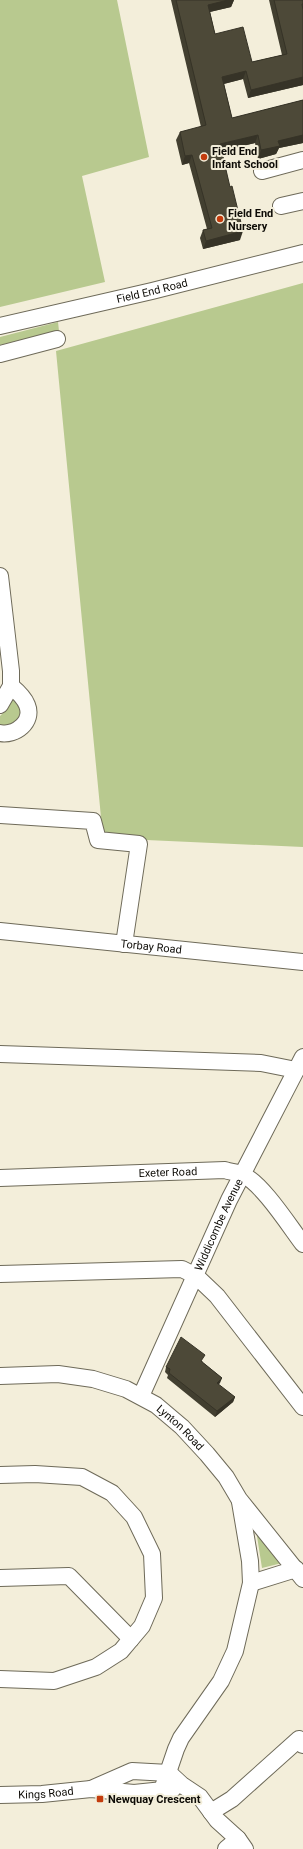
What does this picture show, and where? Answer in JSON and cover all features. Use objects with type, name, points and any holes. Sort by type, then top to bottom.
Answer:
[{"type":"street","points":[[262,171],[303,160]]},
{"type":"street","points":[[281,206],[303,201]]},
{"type":"street","name":"Field End Road","points":[[0,326],[152,292],[303,253]]},
{"type":"street","points":[[0,354],[57,339]]},
{"type":"street","points":[[0,576],[11,671],[11,686],[0,705]]},
{"type":"street","points":[[0,733],[10,733],[19,730],[28,716],[28,706],[24,698],[11,686]]},
{"type":"street","points":[[0,815],[93,821],[98,840],[139,844],[124,944]]},
{"type":"street","name":"Torbay Road","points":[[0,931],[303,962]]},
{"type":"street","points":[[0,1054],[261,1063],[299,1072]]},
{"type":"street","name":"Widdicombe Avenue","points":[[141,1396],[242,1174],[299,1072]]},
{"type":"street","name":"Exeter Road","points":[[0,1178],[225,1170],[242,1174],[251,1180],[261,1190],[303,1244]]},
{"type":"street","points":[[0,1274],[182,1269],[196,1276],[217,1296],[303,1407]]},
{"type":"street","name":"Lynton Road","points":[[0,1376],[58,1374],[93,1379],[126,1389],[156,1405],[182,1427],[226,1477],[239,1498],[300,1574]]},
{"type":"street","points":[[0,1475],[35,1474],[82,1477],[112,1493],[134,1517],[152,1554],[154,1598],[142,1626],[121,1650],[96,1668],[54,1681],[0,1679]]},
{"type":"street","points":[[162,1790],[176,1749],[221,1681],[235,1651],[251,1582],[250,1561],[239,1498]]},
{"type":"street","points":[[251,1582],[300,1574]]},
{"type":"street","points":[[0,1578],[69,1576],[131,1639]]},
{"type":"street","points":[[211,1812],[232,1799],[299,1739],[303,1745]]},
{"type":"street","name":"Kings Road","points":[[91,1789],[132,1771],[169,1773]]},
{"type":"street","points":[[169,1773],[182,1785],[200,1797],[236,1846]]},
{"type":"street","name":"Kings Road","points":[[0,1795],[42,1794],[91,1789],[134,1793],[170,1790],[182,1785]]},
{"type":"green space","points":[[0,0],[117,0],[149,157],[82,176],[105,282],[0,307]]},
{"type":"green space","points":[[303,283],[303,847],[103,838],[56,351]]},
{"type":"green space","points":[[58,322],[59,331],[0,345],[0,337]]},
{"type":"green space","points":[[14,696],[24,709],[20,722],[0,727],[0,716],[6,710]]},
{"type":"green space","points":[[256,1530],[286,1562],[262,1568]]},
{"type":"building","points":[[176,0],[228,0],[208,5],[215,34],[243,27],[252,62],[287,54],[274,0],[303,0],[303,77],[251,90],[246,71],[222,77],[232,118],[303,100],[303,135],[278,141],[280,146],[261,150],[258,135],[220,144],[230,187],[232,186],[243,231],[206,241],[203,230],[212,228],[192,155],[185,156],[180,132],[206,125]]},
{"type":"building","points":[[181,1337],[205,1355],[201,1361],[222,1378],[217,1383],[235,1397],[217,1411],[169,1373],[170,1369],[166,1367]]},
{"type":"place","name":"Field End Infant School","points":[[204,157]]},
{"type":"place","name":"Field End Nursery","points":[[220,219]]},
{"type":"place","name":"Newquay Crescent","points":[[100,1799]]}]
